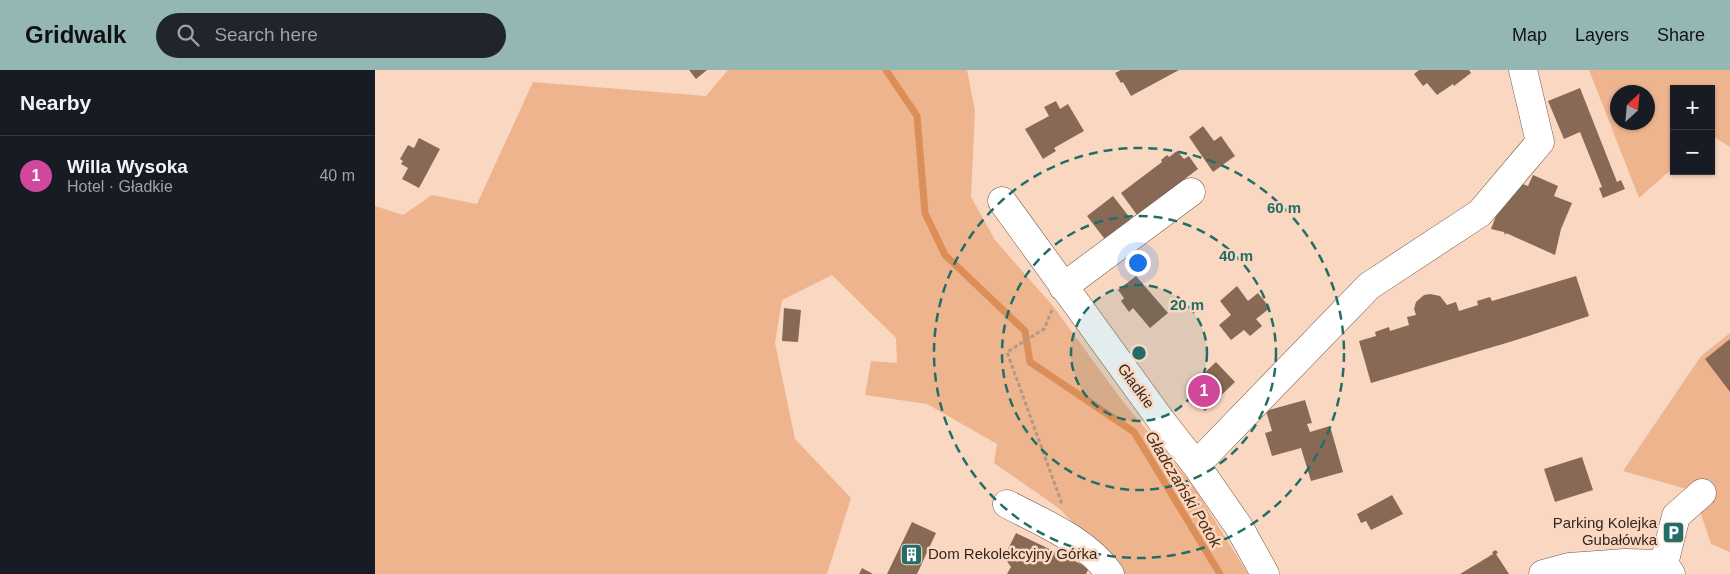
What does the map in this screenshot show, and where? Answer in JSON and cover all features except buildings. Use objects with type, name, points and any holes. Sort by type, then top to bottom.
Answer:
[{"type":"street","points":[[1196,465],[1369,286],[1479,214],[1540,142],[1523,70]]},
{"type":"street","points":[[1063,287],[1191,192]]},
{"type":"street","name":"Gładkie","points":[[1002,201],[1063,287],[1196,465],[1239,527],[1265,574]]},
{"type":"street","points":[[1543,574],[1569,567],[1625,563],[1668,569],[1676,516],[1701,493]]},
{"type":"street","points":[[1007,504],[1075,540],[1100,560],[1110,574]]},
{"type":"path","points":[[1044,329],[1007,352],[1075,540]]},
{"type":"shaded area","points":[[728,70],[967,70],[975,111],[971,197],[995,240],[1053,306],[1124,403],[1192,484],[1248,574],[1120,574],[1060,509],[994,463],[997,444],[927,404],[865,395],[871,361],[897,363],[896,338],[832,275],[782,300],[775,343],[795,439],[851,498],[827,574],[375,574],[375,206],[403,215],[432,195],[477,204],[533,82],[706,96]]},
{"type":"shaded area","points":[[1589,70],[1730,70],[1730,147],[1715,138],[1715,85],[1670,85],[1670,171],[1639,198],[1612,130],[1655,130],[1655,85],[1610,85],[1610,124]]},
{"type":"shaded area","points":[[1730,333],[1730,552],[1711,544],[1699,508],[1701,493],[1623,471],[1701,356]]},
{"type":"waterway","name":"Gładczański Potok","points":[[886,70],[917,116],[925,213],[945,255],[1025,331],[1030,362],[1134,432],[1220,574]]},
{"type":"place","name":"Willa Wysoka","points":[[1204,391]]},
{"type":"place","name":"Parking Kolejka Gubałówka","points":[[1673,532]]},
{"type":"place","name":"Dom Rekolekcyjny Górka","points":[[912,554]]}]
